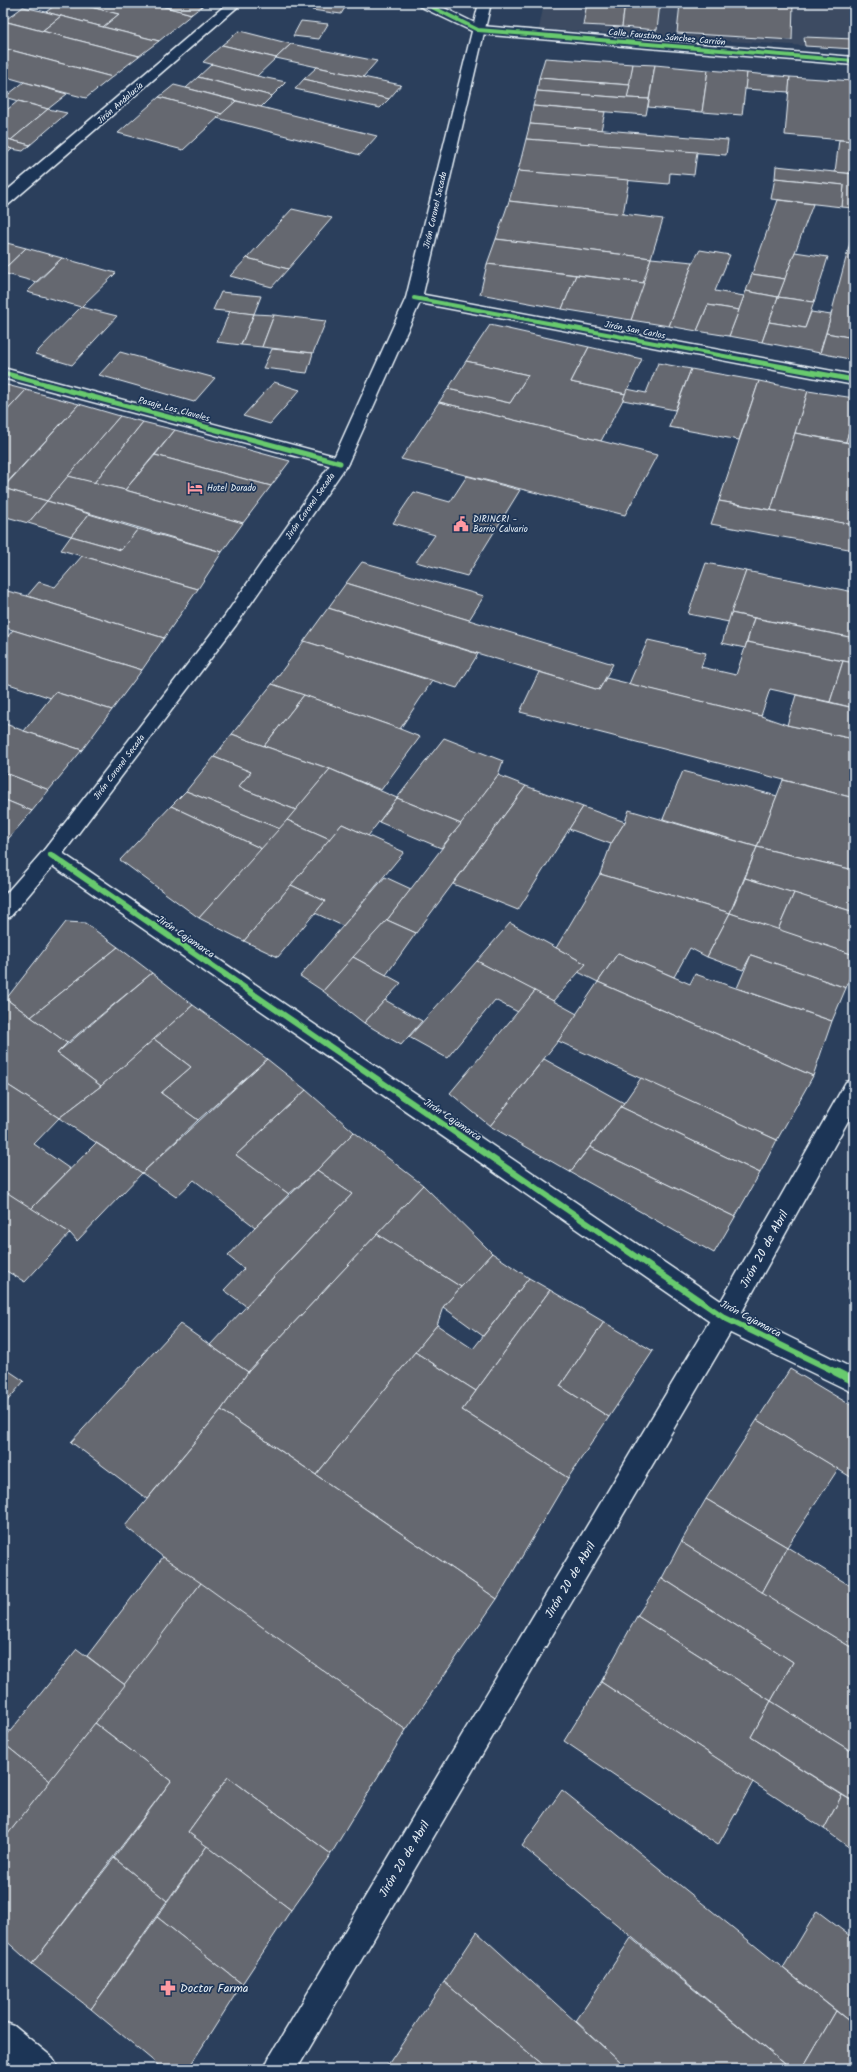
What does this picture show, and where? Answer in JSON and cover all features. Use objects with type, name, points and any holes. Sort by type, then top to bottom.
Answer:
[{"type":"street","name":"Jirón Andalucía","points":[[3,202],[236,3]]},
{"type":"street","points":[[424,3],[478,30]]},
{"type":"street","name":"Jirón Coronel Secada","points":[[3,912],[52,855],[230,621],[340,463],[414,298],[485,3]]},
{"type":"street","name":"Calle Faustino Sánchez Carrión","points":[[478,30],[854,62]]},
{"type":"street","name":"Jirón San Carlos","points":[[414,298],[854,380]]},
{"type":"street","name":"Pasaje Los Claveles","points":[[3,373],[340,463]]},
{"type":"street","name":"Jirón Cajamarca","points":[[52,855],[725,1318],[854,1381]]},
{"type":"street","name":"Jirón 20 de Abril","points":[[280,2069],[725,1318],[854,1089]]},
{"type":"street","points":[[3,2037],[42,2069]]},
{"type":"shaded area","points":[[544,3],[854,3],[854,49],[539,29]]},
{"type":"building","points":[[58,3],[75,3],[119,14],[103,27],[46,12]]},
{"type":"building","points":[[75,3],[150,3],[192,14],[159,41],[103,27],[119,14]]},
{"type":"building","points":[[150,3],[206,3],[192,14]]},
{"type":"building","points":[[317,3],[348,3],[341,14],[312,10]]},
{"type":"building","points":[[587,3],[625,3],[622,27],[583,25]]},
{"type":"building","points":[[625,3],[660,3],[657,30],[622,27]]},
{"type":"building","points":[[680,3],[793,3],[792,40],[677,33]]},
{"type":"building","points":[[23,7],[61,16],[42,31],[4,21]]},
{"type":"building","points":[[61,16],[159,41],[139,56],[42,31]]},
{"type":"building","points":[[3,21],[139,56],[112,77],[3,48]]},
{"type":"building","points":[[301,21],[328,24],[319,39],[293,36]]},
{"type":"building","points":[[239,31],[291,44],[276,58],[222,45]]},
{"type":"building","points":[[804,37],[854,39],[854,49],[805,46]]},
{"type":"building","points":[[291,44],[377,61],[363,77],[276,58]]},
{"type":"building","points":[[222,45],[276,58],[257,76],[203,62]]},
{"type":"building","points":[[3,48],[112,77],[86,98],[24,82],[3,76],[3,70],[9,65],[3,64]]},
{"type":"building","points":[[545,58],[633,64],[630,85],[539,78]]},
{"type":"building","points":[[212,64],[286,82],[272,96],[198,77]]},
{"type":"building","points":[[633,64],[655,65],[649,99],[627,98]]},
{"type":"building","points":[[655,65],[708,70],[702,112],[648,107]]},
{"type":"building","points":[[317,67],[401,85],[389,99],[304,79]]},
{"type":"building","points":[[708,70],[747,73],[742,115],[702,112]]},
{"type":"building","points":[[747,73],[790,77],[789,92],[745,89]]},
{"type":"building","points":[[198,77],[272,96],[261,107],[186,88]]},
{"type":"building","points":[[790,77],[854,81],[854,141],[785,135]]},
{"type":"building","points":[[539,78],[630,85],[627,98],[537,91]]},
{"type":"building","points":[[304,79],[389,99],[380,108],[295,89]]},
{"type":"building","points":[[24,82],[67,94],[48,109],[5,97]]},
{"type":"building","points":[[174,85],[236,101],[222,114],[159,97]]},
{"type":"building","points":[[537,91],[649,99],[646,115],[533,106]]},
{"type":"building","points":[[159,97],[222,114],[183,150],[118,133]]},
{"type":"building","points":[[18,101],[48,109],[11,140],[3,137],[3,113]]},
{"type":"building","points":[[236,101],[377,136],[360,155],[217,118]]},
{"type":"building","points":[[533,106],[605,112],[601,130],[530,124]]},
{"type":"building","points":[[48,109],[67,113],[30,145],[11,140]]},
{"type":"building","points":[[530,124],[728,140],[726,155],[526,139]]},
{"type":"building","points":[[3,137],[30,145],[23,151],[12,149],[3,146]]},
{"type":"building","points":[[526,139],[697,152],[694,175],[670,173],[669,184],[518,171]]},
{"type":"building","points":[[839,140],[854,141],[854,174],[835,172]]},
{"type":"building","points":[[3,146],[12,149],[3,157]]},
{"type":"building","points":[[776,166],[854,174],[854,208],[842,207],[844,185],[775,178]]},
{"type":"building","points":[[518,171],[629,180],[623,214],[509,201]]},
{"type":"building","points":[[775,178],[844,185],[842,207],[771,199]]},
{"type":"building","points":[[778,200],[813,204],[785,279],[752,274]]},
{"type":"building","points":[[509,201],[663,219],[651,258],[496,239]]},
{"type":"building","points":[[292,209],[332,218],[288,269],[247,258]]},
{"type":"building","points":[[854,228],[854,338],[826,333]]},
{"type":"building","points":[[496,239],[651,258],[644,283],[487,264]]},
{"type":"building","points":[[3,242],[26,248],[3,270]]},
{"type":"building","points":[[26,248],[62,258],[36,282],[3,273],[3,270]]},
{"type":"building","points":[[700,250],[730,255],[715,291],[744,296],[739,310],[708,305],[697,331],[669,326],[693,262]]},
{"type":"building","points":[[795,252],[828,257],[814,302],[778,297]]},
{"type":"building","points":[[62,258],[116,273],[81,307],[27,292]]},
{"type":"building","points":[[247,258],[288,269],[272,287],[230,276]]},
{"type":"building","points":[[651,258],[693,262],[669,326],[631,320]]},
{"type":"building","points":[[487,264],[576,275],[562,309],[480,294]]},
{"type":"building","points":[[752,274],[785,279],[778,297],[746,291]]},
{"type":"building","points":[[576,275],[644,283],[631,320],[562,309]]},
{"type":"building","points":[[746,291],[778,297],[762,342],[729,336]]},
{"type":"building","points":[[221,292],[261,296],[254,314],[213,310]]},
{"type":"building","points":[[778,297],[814,302],[805,328],[769,322]]},
{"type":"building","points":[[708,305],[739,310],[729,336],[697,331]]},
{"type":"building","points":[[81,307],[117,316],[72,365],[35,354]]},
{"type":"building","points":[[230,311],[254,314],[241,345],[217,342]]},
{"type":"building","points":[[811,312],[831,315],[820,353],[762,342],[769,322],[805,328]]},
{"type":"building","points":[[254,314],[274,315],[262,347],[241,345]]},
{"type":"building","points":[[274,315],[326,321],[313,353],[262,347]]},
{"type":"building","points":[[490,325],[589,347],[571,382],[626,394],[601,441],[439,402],[448,389],[510,403],[528,375],[466,361]]},
{"type":"building","points":[[826,333],[854,338],[849,359],[820,353]]},
{"type":"building","points":[[854,343],[854,359],[849,359]]},
{"type":"building","points":[[589,347],[642,359],[626,394],[571,382]]},
{"type":"building","points":[[272,349],[313,353],[307,373],[263,368]]},
{"type":"building","points":[[120,352],[215,378],[194,402],[99,375]]},
{"type":"building","points":[[466,361],[528,375],[510,403],[448,389]]},
{"type":"building","points":[[658,363],[691,369],[675,410],[623,400],[627,389],[646,393]]},
{"type":"building","points":[[691,369],[759,381],[739,440],[669,427]]},
{"type":"building","points":[[759,381],[808,391],[771,510],[719,501]]},
{"type":"building","points":[[274,382],[300,390],[270,424],[243,416]]},
{"type":"building","points":[[3,384],[26,390],[3,415]]},
{"type":"building","points":[[26,390],[79,404],[3,487],[3,415]]},
{"type":"building","points":[[808,391],[854,398],[854,412],[846,442],[795,433]]},
{"type":"building","points":[[439,402],[657,455],[625,515],[401,459]]},
{"type":"building","points":[[79,404],[120,416],[47,501],[3,488]]},
{"type":"building","points":[[854,412],[854,444],[846,442]]},
{"type":"building","points":[[120,416],[143,422],[94,483],[68,476]]},
{"type":"building","points":[[143,422],[175,430],[125,490],[94,483]]},
{"type":"building","points":[[175,430],[290,461],[271,486],[155,455]]},
{"type":"building","points":[[795,433],[854,444],[854,525],[771,510]]},
{"type":"building","points":[[155,455],[271,486],[243,523],[125,490]]},
{"type":"building","points":[[68,476],[125,490],[243,523],[222,552],[47,501]]},
{"type":"building","points":[[467,476],[520,490],[467,576],[416,562],[435,535],[393,523],[414,492],[450,502]]},
{"type":"building","points":[[3,488],[47,501],[28,523],[3,516]]},
{"type":"building","points":[[47,501],[89,514],[71,536],[28,523]]},
{"type":"building","points":[[719,501],[854,525],[854,550],[711,524]]},
{"type":"building","points":[[89,514],[138,529],[121,550],[71,536]]},
{"type":"building","points":[[138,529],[222,552],[198,589],[61,550],[71,536],[121,550]]},
{"type":"building","points":[[82,556],[198,589],[164,638],[27,596],[39,582],[55,587]]},
{"type":"building","points":[[362,562],[484,596],[469,620],[346,583]]},
{"type":"building","points":[[706,563],[746,571],[729,622],[688,614]]},
{"type":"building","points":[[746,571],[854,592],[854,638],[731,613]]},
{"type":"building","points":[[346,583],[613,664],[599,690],[328,608]]},
{"type":"building","points":[[3,590],[164,638],[142,670],[3,627]]},
{"type":"building","points":[[328,608],[478,654],[457,688],[304,641]]},
{"type":"building","points":[[731,613],[754,618],[745,648],[722,643]]},
{"type":"building","points":[[754,618],[854,638],[854,663],[747,642]]},
{"type":"building","points":[[13,630],[142,670],[112,710],[55,692],[51,698],[3,682],[3,642]]},
{"type":"building","points":[[648,640],[706,653],[701,667],[736,675],[747,642],[843,661],[830,702],[770,689],[761,716],[629,684]]},
{"type":"building","points":[[304,641],[432,681],[400,729],[272,684]]},
{"type":"building","points":[[843,661],[854,663],[854,708],[830,702]]},
{"type":"building","points":[[539,672],[599,690],[606,678],[761,716],[787,725],[854,739],[854,798],[520,712]]},
{"type":"building","points":[[272,684],[304,695],[264,746],[232,734]]},
{"type":"building","points":[[55,692],[112,710],[82,750],[24,731]]},
{"type":"building","points":[[304,695],[420,737],[381,790],[330,769],[264,746]]},
{"type":"building","points":[[796,695],[854,708],[854,739],[787,725]]},
{"type":"building","points":[[3,723],[82,750],[49,790],[3,772]]},
{"type":"building","points":[[232,734],[330,769],[296,810],[238,787],[251,772],[214,757]]},
{"type":"building","points":[[444,738],[503,761],[498,775],[461,824],[397,798]]},
{"type":"building","points":[[214,757],[251,772],[238,787],[296,810],[280,829],[186,791]]},
{"type":"building","points":[[330,769],[397,798],[368,836],[342,824],[330,839],[287,820]]},
{"type":"building","points":[[683,771],[777,796],[757,847],[663,819]]},
{"type":"building","points":[[3,772],[49,790],[32,811],[3,799]]},
{"type":"building","points":[[498,775],[526,786],[416,933],[387,920]]},
{"type":"building","points":[[783,780],[854,798],[854,870],[757,847]]},
{"type":"building","points":[[526,786],[583,807],[518,910],[453,884]]},
{"type":"building","points":[[186,791],[280,829],[262,849],[171,806]]},
{"type":"building","points":[[397,798],[461,824],[441,848],[379,822]]},
{"type":"building","points":[[3,799],[32,811],[3,845]]},
{"type":"building","points":[[171,806],[262,849],[199,918],[120,860]]},
{"type":"building","points":[[583,807],[625,822],[611,844],[569,829]]},
{"type":"building","points":[[629,810],[757,847],[730,913],[600,874],[611,844],[625,822]]},
{"type":"building","points":[[287,820],[330,839],[244,941],[199,918]]},
{"type":"building","points":[[342,824],[404,852],[343,926],[315,913],[325,901],[291,885]]},
{"type":"building","points":[[757,847],[854,870],[854,912],[745,878]]},
{"type":"building","points":[[600,874],[730,913],[707,957],[690,948],[674,977],[618,953],[598,982],[578,972],[586,964],[556,948]]},
{"type":"building","points":[[385,877],[411,889],[387,920],[323,991],[300,976]]},
{"type":"building","points":[[745,878],[794,893],[778,930],[730,913]]},
{"type":"building","points":[[291,885],[325,901],[278,957],[244,941]]},
{"type":"building","points":[[794,893],[854,912],[854,955],[778,930]]},
{"type":"building","points":[[730,913],[854,955],[854,965],[846,988],[751,955],[743,970],[707,957]]},
{"type":"building","points":[[387,920],[416,933],[386,975],[353,957]]},
{"type":"building","points":[[66,922],[85,923],[118,947],[31,1017],[6,999]]},
{"type":"building","points":[[510,923],[586,964],[553,1001],[477,961]]},
{"type":"building","points":[[118,947],[152,973],[67,1043],[31,1017]]},
{"type":"building","points":[[618,953],[690,984],[695,974],[832,1021],[813,1076],[598,982]]},
{"type":"building","points":[[751,955],[846,988],[832,1021],[737,988]]},
{"type":"building","points":[[353,957],[401,983],[364,1023],[323,991]]},
{"type":"building","points":[[477,961],[535,991],[518,1012],[495,1000],[447,1058],[409,1037]]},
{"type":"building","points":[[152,973],[193,1005],[101,1086],[57,1053]]},
{"type":"building","points":[[598,982],[813,1076],[777,1140],[558,1041]]},
{"type":"building","points":[[535,991],[577,1014],[558,1041],[490,1126],[450,1093]]},
{"type":"building","points":[[6,999],[67,1043],[57,1053],[101,1086],[59,1118],[3,1082],[3,1003]]},
{"type":"building","points":[[385,1000],[422,1021],[401,1045],[364,1023]]},
{"type":"building","points":[[193,1005],[267,1059],[198,1120],[161,1093],[191,1067],[154,1039]]},
{"type":"building","points":[[154,1039],[191,1067],[161,1093],[198,1120],[142,1173],[59,1118],[101,1086]]},
{"type":"building","points":[[267,1059],[306,1090],[236,1155],[289,1194],[255,1227],[194,1180],[176,1197],[142,1173]]},
{"type":"building","points":[[544,1059],[624,1103],[570,1172],[490,1126]]},
{"type":"building","points":[[641,1078],[777,1140],[760,1173],[621,1107]]},
{"type":"building","points":[[3,1082],[59,1118],[34,1144],[70,1169],[31,1209],[3,1190]]},
{"type":"building","points":[[306,1090],[354,1132],[317,1170],[289,1194],[236,1155]]},
{"type":"building","points":[[621,1107],[760,1173],[735,1217],[590,1147]]},
{"type":"building","points":[[354,1132],[423,1185],[248,1372],[210,1345],[352,1194],[317,1170]]},
{"type":"building","points":[[96,1143],[142,1173],[77,1241],[70,1233],[31,1209]]},
{"type":"building","points":[[590,1147],[735,1217],[714,1253],[570,1172]]},
{"type":"building","points":[[317,1170],[352,1194],[246,1306],[224,1290],[244,1269],[228,1256],[255,1227]]},
{"type":"building","points":[[423,1185],[492,1253],[461,1287],[377,1234]]},
{"type":"building","points":[[3,1190],[70,1233],[25,1282],[3,1269]]},
{"type":"building","points":[[377,1234],[461,1287],[443,1307],[437,1325],[316,1475],[221,1410],[248,1372]]},
{"type":"building","points":[[492,1253],[529,1278],[483,1336],[443,1307]]},
{"type":"building","points":[[529,1278],[550,1290],[476,1391],[415,1352],[437,1325],[473,1349]]},
{"type":"building","points":[[854,1278],[854,1312],[848,1288]]},
{"type":"building","points":[[550,1290],[604,1322],[560,1386],[609,1417],[568,1478],[462,1410]]},
{"type":"building","points":[[604,1322],[653,1351],[609,1417],[560,1386]]},
{"type":"building","points":[[180,1324],[248,1372],[221,1410],[147,1499],[71,1442]]},
{"type":"building","points":[[415,1352],[476,1391],[462,1410],[568,1478],[497,1599],[316,1475]]},
{"type":"building","points":[[3,1367],[24,1381],[3,1406]]},
{"type":"building","points":[[790,1369],[854,1407],[854,1479],[757,1420]]},
{"type":"building","points":[[221,1410],[497,1599],[406,1730],[163,1557],[125,1526]]},
{"type":"building","points":[[757,1420],[838,1469],[787,1547],[706,1499]]},
{"type":"building","points":[[706,1499],[787,1547],[762,1593],[681,1542]]},
{"type":"building","points":[[681,1542],[854,1649],[854,1753],[771,1701],[793,1662],[662,1578]]},
{"type":"building","points":[[787,1547],[854,1588],[854,1649],[762,1593]]},
{"type":"building","points":[[163,1557],[201,1583],[125,1685],[87,1656]]},
{"type":"building","points":[[662,1578],[793,1662],[771,1701],[637,1616]]},
{"type":"building","points":[[201,1583],[406,1730],[331,1854],[228,1777],[188,1832],[207,1846],[167,1901],[114,1858],[171,1781],[95,1723]]},
{"type":"building","points":[[637,1616],[771,1701],[751,1737],[842,1795],[824,1829],[601,1682]]},
{"type":"building","points":[[77,1649],[125,1685],[50,1781],[3,1743],[3,1740]]},
{"type":"building","points":[[601,1682],[753,1782],[718,1845],[564,1741]]},
{"type":"building","points":[[771,1701],[854,1753],[854,1802],[751,1737]]},
{"type":"building","points":[[95,1723],[171,1781],[32,1964],[3,1938],[3,1840]]},
{"type":"building","points":[[3,1743],[50,1781],[3,1840]]},
{"type":"building","points":[[228,1777],[331,1854],[291,1910],[188,1832]]},
{"type":"building","points":[[562,1790],[836,2011],[802,2069],[791,2069],[522,1846]]},
{"type":"building","points":[[842,1795],[854,1802],[854,1851],[824,1829]]},
{"type":"building","points":[[207,1846],[291,1910],[242,1984],[157,1917]]},
{"type":"building","points":[[114,1858],[167,1901],[91,2009],[32,1964]]},
{"type":"building","points":[[817,1911],[854,1939],[854,2025],[783,1968]]},
{"type":"building","points":[[157,1917],[242,1984],[188,2069],[163,2069],[91,2009]]},
{"type":"building","points":[[477,1932],[621,2063],[618,2069],[548,2069],[444,1982]]},
{"type":"building","points":[[631,1938],[791,2069],[629,2069],[621,2063],[576,2021]]},
{"type":"building","points":[[444,1982],[548,2069],[385,2069]]},
{"type":"building","points":[[836,2011],[854,2025],[854,2069],[802,2069]]},
{"type":"cycle path","points":[[424,3],[478,30],[854,61]]},
{"type":"cycle path","points":[[414,298],[854,380]]},
{"type":"cycle path","points":[[3,373],[340,463]]},
{"type":"cycle path","points":[[51,855],[725,1318],[854,1381]]},
{"type":"place","name":"Hotel Dorado","points":[[195,488]]},
{"type":"place","name":"DIRINCRI - Barrio Calvario","points":[[461,524]]},
{"type":"place","name":"Doctor Farma","points":[[168,1988]]}]
